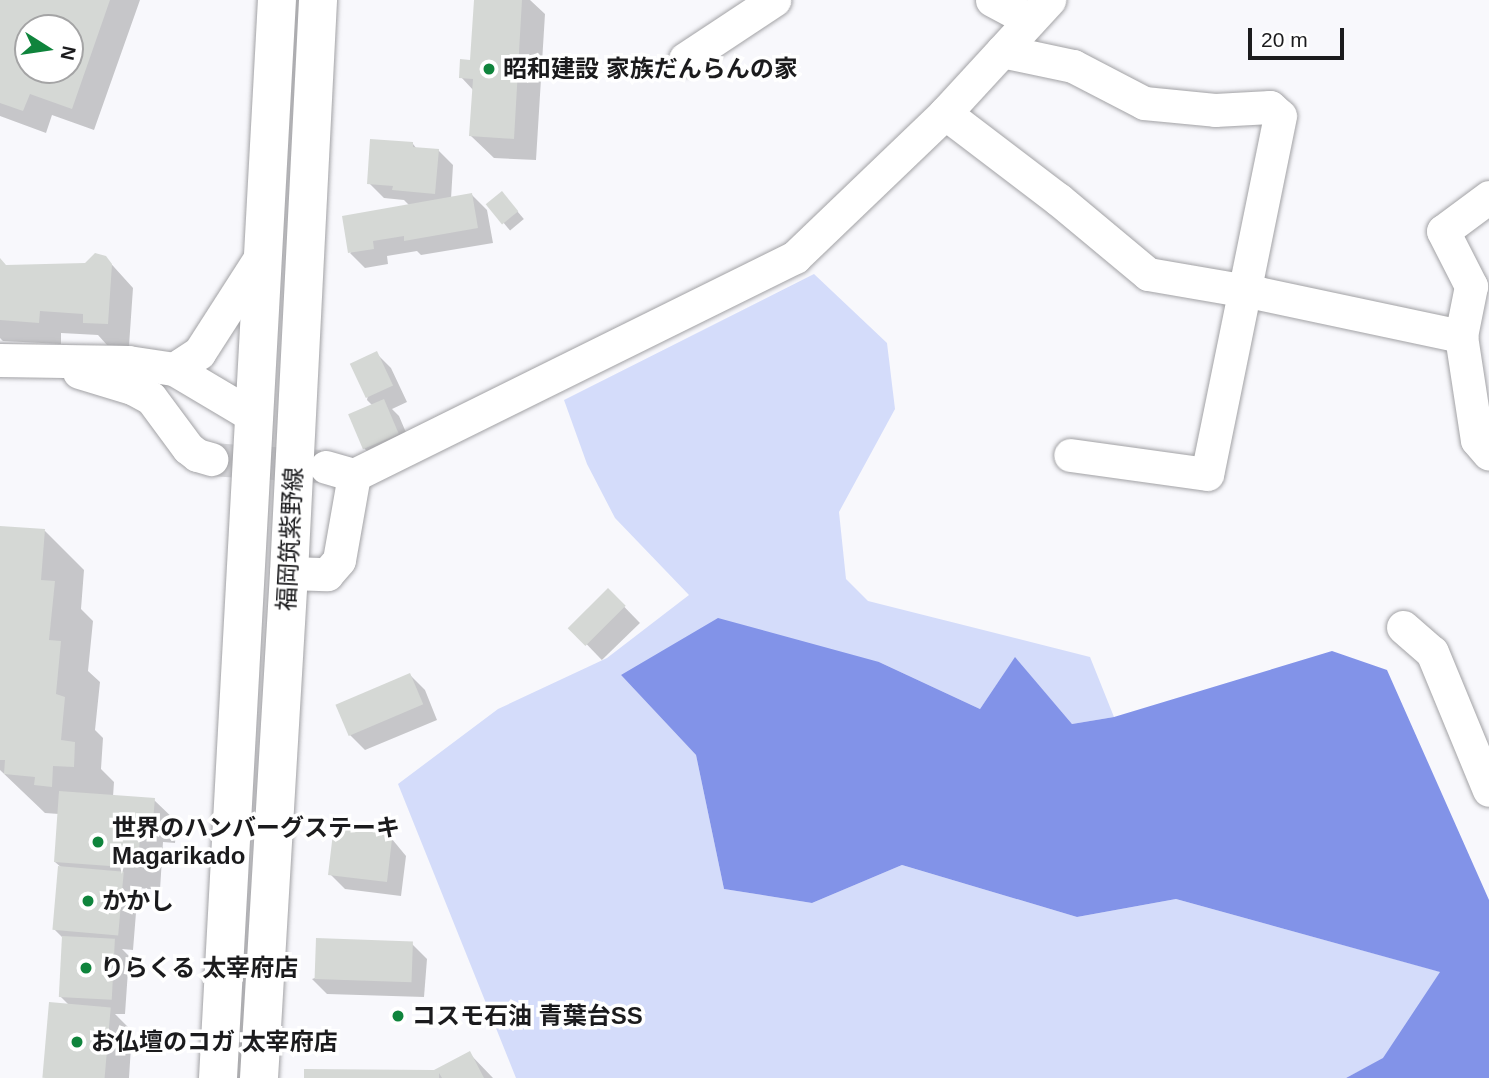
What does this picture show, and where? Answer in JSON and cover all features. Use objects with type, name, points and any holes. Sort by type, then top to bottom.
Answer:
[{"type":"main road","name":"福岡筑紫野線","points":[[218,1078],[276,0]]},
{"type":"main road","name":"福岡筑紫野線","points":[[259,1078],[289,573],[318,0]]},
{"type":"street","points":[[685,58],[774,0]]},
{"type":"street","points":[[992,0],[1039,10]]},
{"type":"street","points":[[289,573],[327,574],[340,560],[340,471],[795,257],[945,113],[1039,10]]},
{"type":"street","points":[[1002,51],[1073,66],[1144,103],[1215,110],[1270,107],[1280,116],[1207,474],[1070,455]]},
{"type":"street","points":[[945,113],[1058,199],[1148,274],[1244,290],[1461,336]]},
{"type":"street","points":[[1489,197],[1443,231],[1471,286],[1461,336],[1478,440],[1489,454]]},
{"type":"street","points":[[174,369],[199,353],[262,255]]},
{"type":"street","points":[[0,360],[128,362],[174,369],[255,417]]},
{"type":"street","points":[[36,360],[132,388],[151,398],[188,448],[197,455],[211,459]]},
{"type":"street","points":[[1403,626],[1432,652],[1489,790]]},
{"type":"shaded area","points":[[814,274],[887,343],[895,409],[839,512],[846,579],[868,601],[1090,657],[1114,717],[1072,724],[1015,658],[980,709],[879,662],[621,675],[696,755],[724,889],[812,903],[902,865],[1077,917],[1176,899],[1441,972],[1383,1059],[1346,1078],[516,1078],[398,784],[498,709],[607,658],[689,595],[615,518],[587,464],[564,400]]},
{"type":"water","points":[[718,618],[879,662],[980,709],[1015,657],[1072,724],[1114,717],[1332,651],[1387,670],[1489,900],[1489,1078],[1346,1078],[1383,1058],[1440,972],[1176,899],[1077,917],[902,865],[812,903],[724,889],[696,755],[621,675]]},
{"type":"building","points":[[0,0],[110,0],[84,75],[84,14],[14,14],[14,84],[81,84],[72,109],[30,94],[23,111],[0,103]]},
{"type":"building","name":"昭和建設 家族だんらんの家","points":[[474,0],[522,0],[514,139],[469,136],[473,79],[459,78],[460,59],[470,60]]},
{"type":"building","points":[[370,139],[413,142],[413,147],[439,149],[435,194],[392,190],[393,186],[367,184]]},
{"type":"building","points":[[502,191],[518,211],[502,224],[486,204]]},
{"type":"building","points":[[472,193],[478,228],[404,241],[404,236],[373,241],[374,249],[348,253],[342,216]]},
{"type":"building","points":[[95,253],[106,256],[112,264],[108,324],[83,323],[83,314],[40,311],[39,323],[0,320],[0,258],[6,265],[85,263]]},
{"type":"building","points":[[377,351],[393,385],[366,398],[350,364]]},
{"type":"building","points":[[384,399],[399,434],[363,449],[348,414]]},
{"type":"building","points":[[0,526],[45,529],[41,580],[55,581],[49,640],[61,641],[56,694],[65,697],[61,740],[75,742],[74,767],[53,766],[52,787],[34,785],[35,777],[4,774],[5,760],[0,760]]},
{"type":"building","points":[[608,588],[626,606],[585,646],[568,628]]},
{"type":"building","points":[[410,673],[423,704],[349,736],[335,705]]},
{"type":"building","name":"世界のハンバーグステーキ Magarikado","points":[[59,791],[155,798],[153,821],[141,820],[138,868],[54,862]]},
{"type":"building","points":[[334,825],[388,831],[387,838],[392,839],[387,882],[328,875]]},
{"type":"building","name":"かかし","points":[[58,866],[124,872],[118,936],[52,930]]},
{"type":"building","name":"りらくる 太宰府店","points":[[62,936],[115,939],[112,1000],[59,997]]},
{"type":"building","points":[[316,938],[413,941],[412,982],[315,979]]},
{"type":"building","name":"お仏壇のコガ 太宰府店","points":[[49,1002],[111,1007],[105,1078],[42,1078]]},
{"type":"building","points":[[470,1051],[484,1078],[442,1078],[439,1073],[439,1078],[304,1078],[304,1069],[434,1070]]},
{"type":"tunnel","points":[[211,459],[320,466]]},
{"type":"place","name":"昭和建設 家族だんらんの家","points":[[489,69]]},
{"type":"place","name":"世界のハンバーグステーキ Magarikado","points":[[98,842]]},
{"type":"place","name":"かかし","points":[[88,901]]},
{"type":"place","name":"りらくる 太宰府店","points":[[86,968]]},
{"type":"place","name":"コスモ石油 青葉台SS","points":[[398,1016]]},
{"type":"place","name":"お仏壇のコガ 太宰府店","points":[[77,1042]]}]
